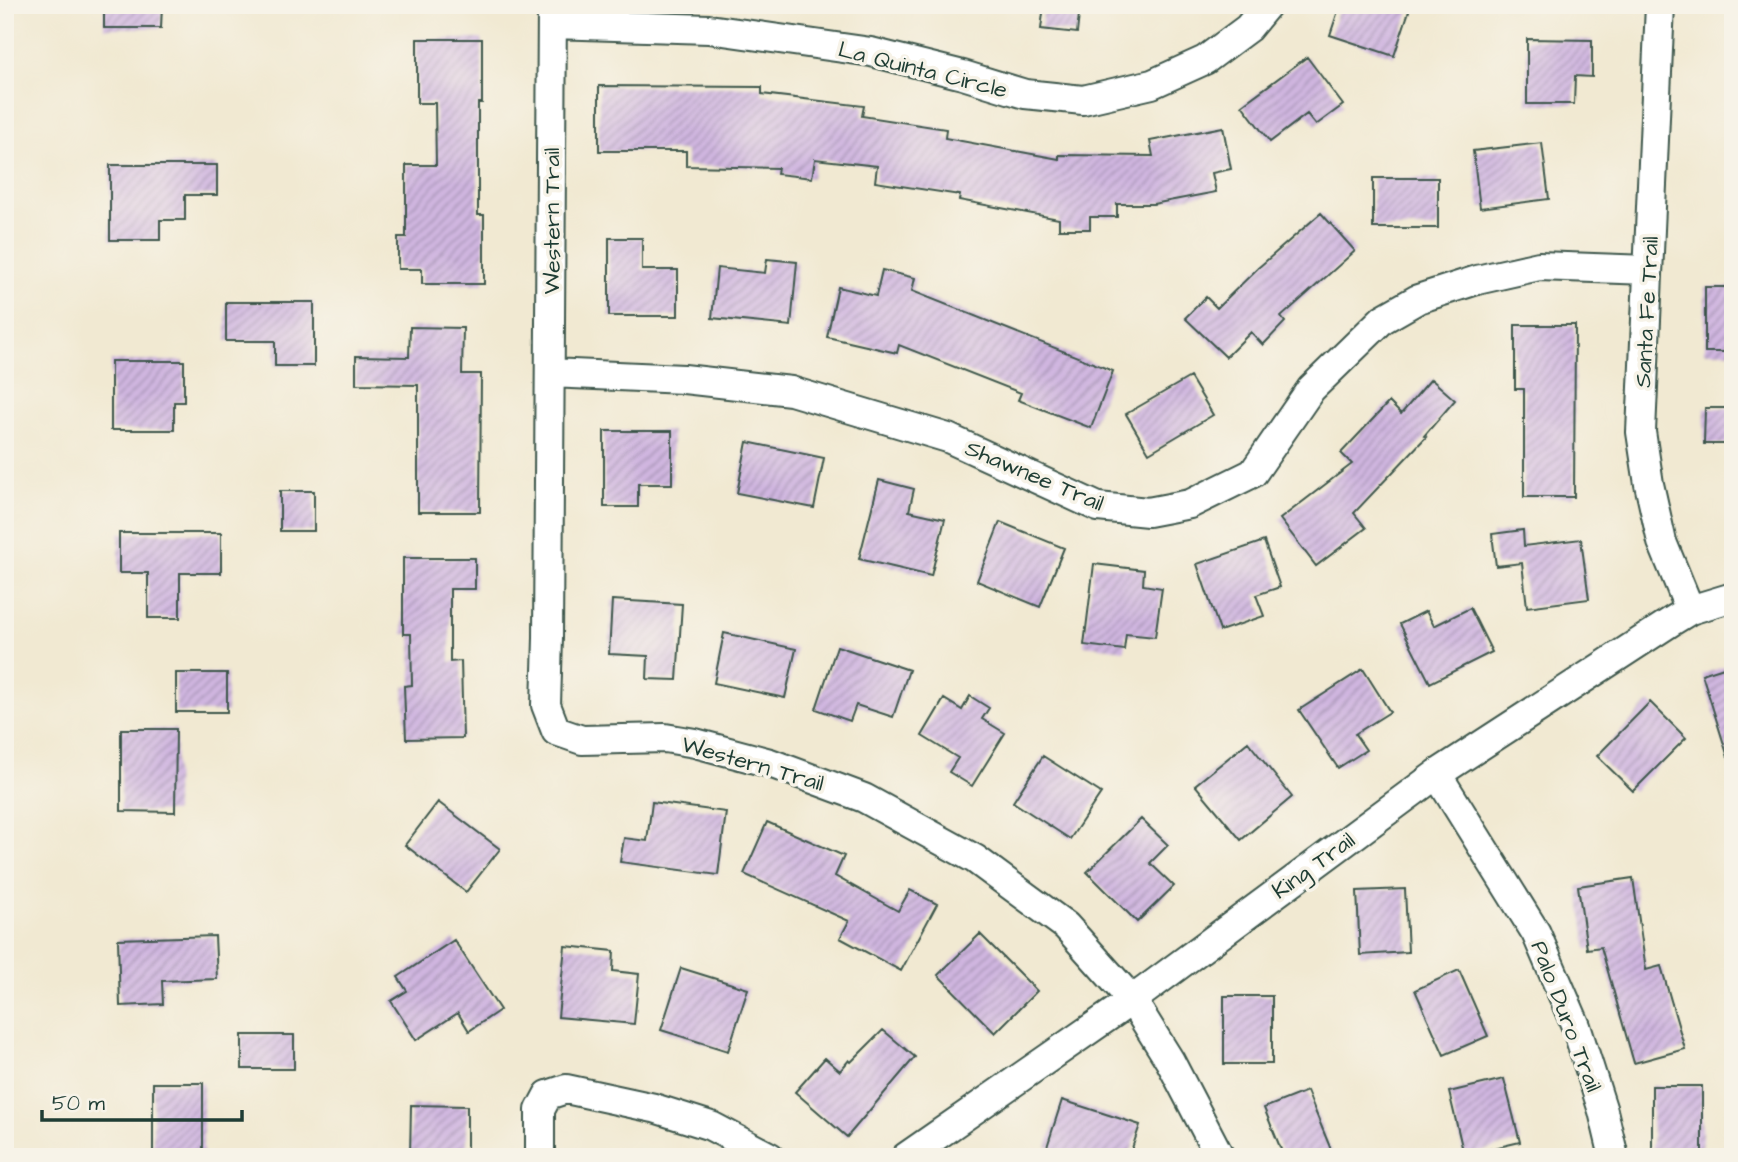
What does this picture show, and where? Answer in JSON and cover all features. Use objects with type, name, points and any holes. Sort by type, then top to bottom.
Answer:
[{"type":"street","name":"La Quinta Circle","points":[[552,15],[709,29],[871,52],[1025,94],[1083,100],[1152,84],[1205,60],[1248,28],[1266,5]]},
{"type":"street","name":"Santa Fe Trail","points":[[1660,5],[1641,432],[1662,542],[1690,611]]},
{"type":"street","name":"Western Trail","points":[[552,15],[546,705],[556,731],[582,740],[665,738],[770,763],[864,797],[975,859],[1066,926],[1132,1000],[1170,1061],[1220,1157]]},
{"type":"street","name":"Shawnee Trail","points":[[550,373],[684,379],[791,391],[948,438],[1098,507],[1148,512],[1190,504],[1253,473],[1311,389],[1383,319],[1418,299],[1477,280],[1539,266],[1648,270]]},
{"type":"street","name":"King Trail","points":[[906,1157],[1132,1000],[1437,774],[1654,632],[1690,611],[1733,597]]},
{"type":"street","name":"Palo Duro Trail","points":[[1437,774],[1536,933],[1576,1026],[1603,1111],[1614,1157]]},
{"type":"street","points":[[540,1157],[540,1110],[548,1095],[566,1089],[654,1108],[711,1126],[770,1157]]},
{"type":"building","points":[[104,5],[162,5],[161,28],[104,28]]},
{"type":"building","points":[[1044,5],[1080,5],[1077,33],[1041,29]]},
{"type":"building","points":[[1340,5],[1411,5],[1394,56],[1330,35]]},
{"type":"building","points":[[417,39],[482,39],[482,103],[478,103],[478,215],[484,215],[484,284],[422,284],[422,269],[398,269],[398,237],[406,237],[406,165],[436,165],[435,103],[417,103]]},
{"type":"building","points":[[1527,39],[1592,40],[1592,77],[1575,76],[1574,104],[1527,104]]},
{"type":"building","points":[[1307,57],[1343,105],[1316,125],[1307,114],[1270,142],[1242,105]]},
{"type":"building","points":[[599,86],[762,87],[762,94],[864,106],[862,116],[946,129],[945,138],[1059,159],[1059,155],[1153,156],[1150,141],[1223,127],[1231,169],[1212,173],[1216,192],[1153,204],[1117,204],[1117,217],[1090,217],[1090,229],[1059,229],[1059,219],[959,200],[960,195],[875,182],[877,166],[815,159],[812,178],[777,174],[778,168],[686,166],[686,151],[599,151]]},
{"type":"building","points":[[1542,143],[1549,199],[1480,208],[1473,151]]},
{"type":"building","points":[[110,165],[217,165],[217,195],[185,195],[185,220],[160,220],[160,240],[110,240]]},
{"type":"building","points":[[1373,178],[1438,178],[1438,228],[1373,228]]},
{"type":"building","points":[[1321,213],[1355,251],[1281,317],[1285,322],[1263,345],[1251,332],[1226,357],[1185,318],[1206,297],[1217,308]]},
{"type":"building","points":[[609,238],[642,238],[642,270],[678,270],[678,316],[609,316]]},
{"type":"building","points":[[767,259],[797,262],[791,326],[712,318],[717,268],[765,273]]},
{"type":"building","points":[[882,270],[915,278],[912,291],[1113,371],[1091,428],[1018,400],[1021,393],[899,345],[897,353],[827,337],[838,287],[876,296]]},
{"type":"building","points":[[1705,287],[1733,287],[1733,352],[1705,352]]},
{"type":"building","points":[[226,302],[314,302],[314,366],[275,366],[275,341],[226,341]]},
{"type":"building","points":[[1515,325],[1575,325],[1574,497],[1524,497],[1524,389],[1515,389]]},
{"type":"building","points":[[410,327],[463,328],[462,374],[481,374],[480,512],[418,512],[418,385],[356,384],[356,356],[409,357]]},
{"type":"building","points":[[111,361],[184,361],[184,402],[174,402],[174,430],[111,430]]},
{"type":"building","points":[[1190,377],[1213,415],[1149,453],[1126,414]]},
{"type":"building","points":[[1431,379],[1455,400],[1424,436],[1426,437],[1354,513],[1366,528],[1316,566],[1280,519],[1352,464],[1341,453],[1389,402],[1401,414]]},
{"type":"building","points":[[1705,408],[1733,408],[1733,444],[1704,444]]},
{"type":"building","points":[[604,431],[672,431],[672,484],[638,484],[638,507],[604,507]]},
{"type":"building","points":[[747,442],[824,458],[814,508],[737,493]]},
{"type":"building","points":[[879,480],[914,489],[909,511],[945,519],[931,576],[859,559]]},
{"type":"building","points":[[280,491],[314,491],[314,531],[280,531]]},
{"type":"building","points":[[1000,522],[1064,548],[1040,607],[977,581]]},
{"type":"building","points":[[1523,530],[1524,546],[1581,539],[1589,599],[1527,607],[1522,563],[1496,566],[1492,534]]},
{"type":"building","points":[[119,533],[221,533],[221,573],[180,573],[180,618],[148,618],[148,573],[119,573]]},
{"type":"building","points":[[1264,541],[1280,587],[1256,595],[1264,616],[1220,631],[1197,564]]},
{"type":"building","points":[[403,558],[475,558],[475,589],[450,589],[450,662],[461,661],[463,738],[406,739],[404,686],[412,685],[411,634],[403,634]]},
{"type":"building","points":[[1094,564],[1144,570],[1143,585],[1162,588],[1155,637],[1126,634],[1124,650],[1084,645]]},
{"type":"building","points":[[612,600],[682,604],[677,680],[647,679],[648,656],[609,654]]},
{"type":"building","points":[[1470,608],[1492,652],[1430,683],[1400,624],[1426,611],[1434,626]]},
{"type":"building","points":[[724,633],[796,649],[785,698],[714,683]]},
{"type":"building","points":[[837,646],[909,670],[893,717],[856,705],[850,721],[816,709]]},
{"type":"building","points":[[1733,664],[1733,756],[1728,757],[1702,674]]},
{"type":"building","points":[[1363,669],[1390,712],[1355,734],[1366,750],[1338,768],[1299,710]]},
{"type":"building","points":[[176,673],[227,673],[227,712],[176,712]]},
{"type":"building","points":[[970,696],[989,708],[982,719],[1005,733],[972,786],[949,772],[958,758],[922,736],[944,699],[962,710]]},
{"type":"building","points":[[1650,702],[1686,738],[1633,791],[1597,756]]},
{"type":"building","points":[[121,729],[176,729],[175,812],[121,811]]},
{"type":"building","points":[[1248,742],[1292,797],[1241,840],[1195,785]]},
{"type":"building","points":[[1043,756],[1101,793],[1070,839],[1013,802]]},
{"type":"building","points":[[438,802],[500,849],[466,892],[405,845]]},
{"type":"building","points":[[652,802],[726,812],[718,875],[620,862],[624,838],[647,841]]},
{"type":"building","points":[[1141,819],[1168,845],[1150,863],[1174,886],[1137,922],[1087,872]]},
{"type":"building","points":[[767,822],[844,856],[835,876],[898,911],[910,890],[937,904],[901,971],[840,938],[849,921],[744,874]]},
{"type":"building","points":[[1633,878],[1646,970],[1661,966],[1685,1049],[1634,1063],[1601,947],[1587,949],[1578,886]]},
{"type":"building","points":[[1405,889],[1408,952],[1360,955],[1357,891]]},
{"type":"building","points":[[980,934],[1037,991],[995,1033],[938,975]]},
{"type":"building","points":[[215,936],[217,979],[162,981],[163,1004],[120,1006],[118,939]]},
{"type":"building","points":[[454,940],[500,1010],[469,1031],[458,1013],[416,1040],[391,1001],[407,991],[398,977]]},
{"type":"building","points":[[565,946],[614,951],[613,971],[639,974],[634,1024],[558,1017]]},
{"type":"building","points":[[681,968],[748,989],[728,1051],[661,1030]]},
{"type":"building","points":[[1459,970],[1488,1036],[1444,1055],[1415,990]]},
{"type":"building","points":[[1224,996],[1272,996],[1272,1064],[1224,1064]]},
{"type":"building","points":[[883,1030],[915,1057],[847,1137],[795,1092],[825,1058],[840,1071]]},
{"type":"building","points":[[242,1035],[294,1035],[294,1069],[242,1069]]},
{"type":"building","points":[[1504,1079],[1520,1142],[1464,1155],[1449,1092]]},
{"type":"building","points":[[153,1083],[203,1083],[203,1157],[153,1157]]},
{"type":"building","points":[[1652,1086],[1702,1086],[1702,1157],[1652,1157]]},
{"type":"building","points":[[1307,1091],[1334,1157],[1284,1157],[1264,1108]]},
{"type":"building","points":[[1062,1100],[1140,1125],[1129,1157],[1079,1157],[1047,1147]]},
{"type":"building","points":[[411,1105],[467,1106],[467,1157],[410,1157]]}]
